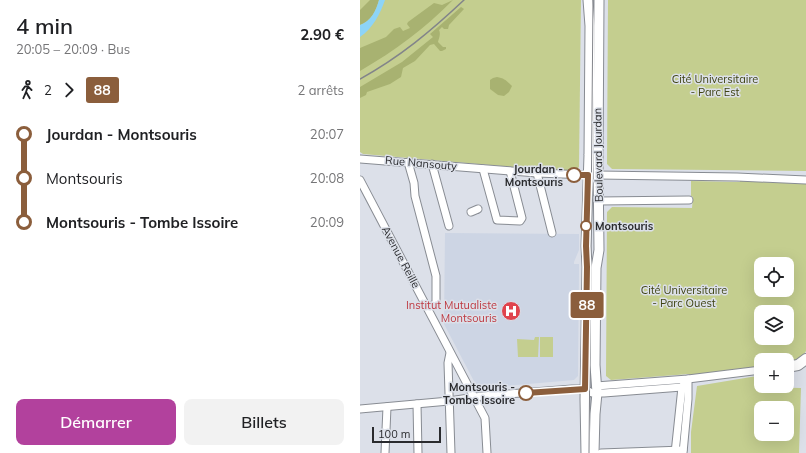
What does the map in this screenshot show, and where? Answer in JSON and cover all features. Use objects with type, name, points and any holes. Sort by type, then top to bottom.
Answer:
[{"type":"highway","points":[[794,366],[798,365],[806,359]]},
{"type":"main road","name":"Boulevard Jourdan","points":[[586,453],[586,246],[589,155],[590,26],[588,0]]},
{"type":"main road","name":"Boulevard Jourdan","points":[[594,453],[596,390],[596,268],[599,250],[599,0]]},
{"type":"street","name":"Rue Nansouty","points":[[360,158],[483,169],[588,175]]},
{"type":"street","points":[[408,162],[414,184],[415,196],[436,276],[436,303],[428,308]]},
{"type":"street","points":[[432,164],[448,226]]},
{"type":"street","points":[[483,169],[497,220],[520,221],[522,218],[510,171]]},
{"type":"street","points":[[537,173],[552,233]]},
{"type":"street","points":[[598,175],[690,176],[806,180]]},
{"type":"street","name":"Avenue Reille","points":[[360,180],[486,420],[487,453]]},
{"type":"street","points":[[599,201],[689,200]]},
{"type":"street","points":[[470,212],[478,209]]},
{"type":"street","points":[[450,354],[448,363],[451,453]]},
{"type":"street","points":[[360,409],[585,389],[592,392],[596,390],[754,371]]},
{"type":"street","points":[[675,452],[682,387],[688,379]]},
{"type":"street","points":[[601,453],[683,452],[688,399],[688,379]]},
{"type":"street","points":[[596,390],[682,387]]},
{"type":"street","points":[[417,404],[418,453]]},
{"type":"street","points":[[385,453],[387,407]]},
{"type":"shaded area","name":"Institut Mutualiste Montsouris","points":[[445,233],[579,234],[579,250],[574,262],[574,264],[579,264],[579,270],[578,376],[574,380],[481,388],[476,385],[444,324]]},
{"type":"green space","points":[[360,0],[581,0],[579,167],[575,171],[558,171],[363,154],[360,152]]},
{"type":"green space","points":[[370,0],[379,0],[372,15],[367,21],[360,25],[360,10]]},
{"type":"green space","points":[[453,0],[409,38],[386,55],[360,71],[360,48],[386,37],[394,29],[400,27],[403,31],[410,28],[407,24],[408,22],[434,3],[442,5]]},
{"type":"green space","name":"Cité Universitaire - Parc Est","points":[[608,0],[806,0],[806,171],[612,169],[607,164]]},
{"type":"green space","points":[[461,7],[464,9],[449,25],[448,29],[444,29],[442,27],[439,30],[440,34],[438,42],[443,47],[446,47],[446,49],[440,51],[434,44],[430,45],[415,61],[403,68],[401,77],[390,84],[367,92],[366,95],[360,98],[360,87],[402,62],[433,37],[430,34]]},
{"type":"green space","points":[[497,77],[502,78],[512,86],[509,92],[504,96],[498,95],[490,89],[490,80]]},
{"type":"green space","name":"Cité Universitaire - Parc Ouest","points":[[691,181],[740,181],[806,184],[806,351],[802,358],[794,362],[794,353],[754,353],[754,369],[689,376],[689,374],[611,380],[606,376],[607,212],[612,207],[692,208],[693,197],[691,196]]},
{"type":"green space","points":[[535,337],[539,337],[538,357],[518,357],[517,339],[534,340]]},
{"type":"green space","points":[[540,337],[553,337],[553,357],[540,357]]},
{"type":"green space","points":[[754,376],[754,393],[794,393],[794,388],[801,388],[799,453],[691,453],[691,432],[697,386]]},
{"type":"water","points":[[379,0],[385,0],[372,25],[360,37],[360,25],[367,21],[372,15]]},
{"type":"tram line","points":[[589,453],[593,0]]},
{"type":"railway","points":[[360,79],[402,53],[464,0]]},
{"type":"bus line","name":"88","points":[[526,393],[585,389],[587,267],[586,209],[588,175],[574,175]]},
{"type":"place","name":"Jourdan - Montsouris","points":[[574,175]]},
{"type":"place","name":"Montsouris","points":[[586,226]]},
{"type":"place","name":"Institut Mutualiste Montsouris","points":[[511,311]]},
{"type":"place","name":"Montsouris - Tombe Issoire","points":[[526,393]]}]
